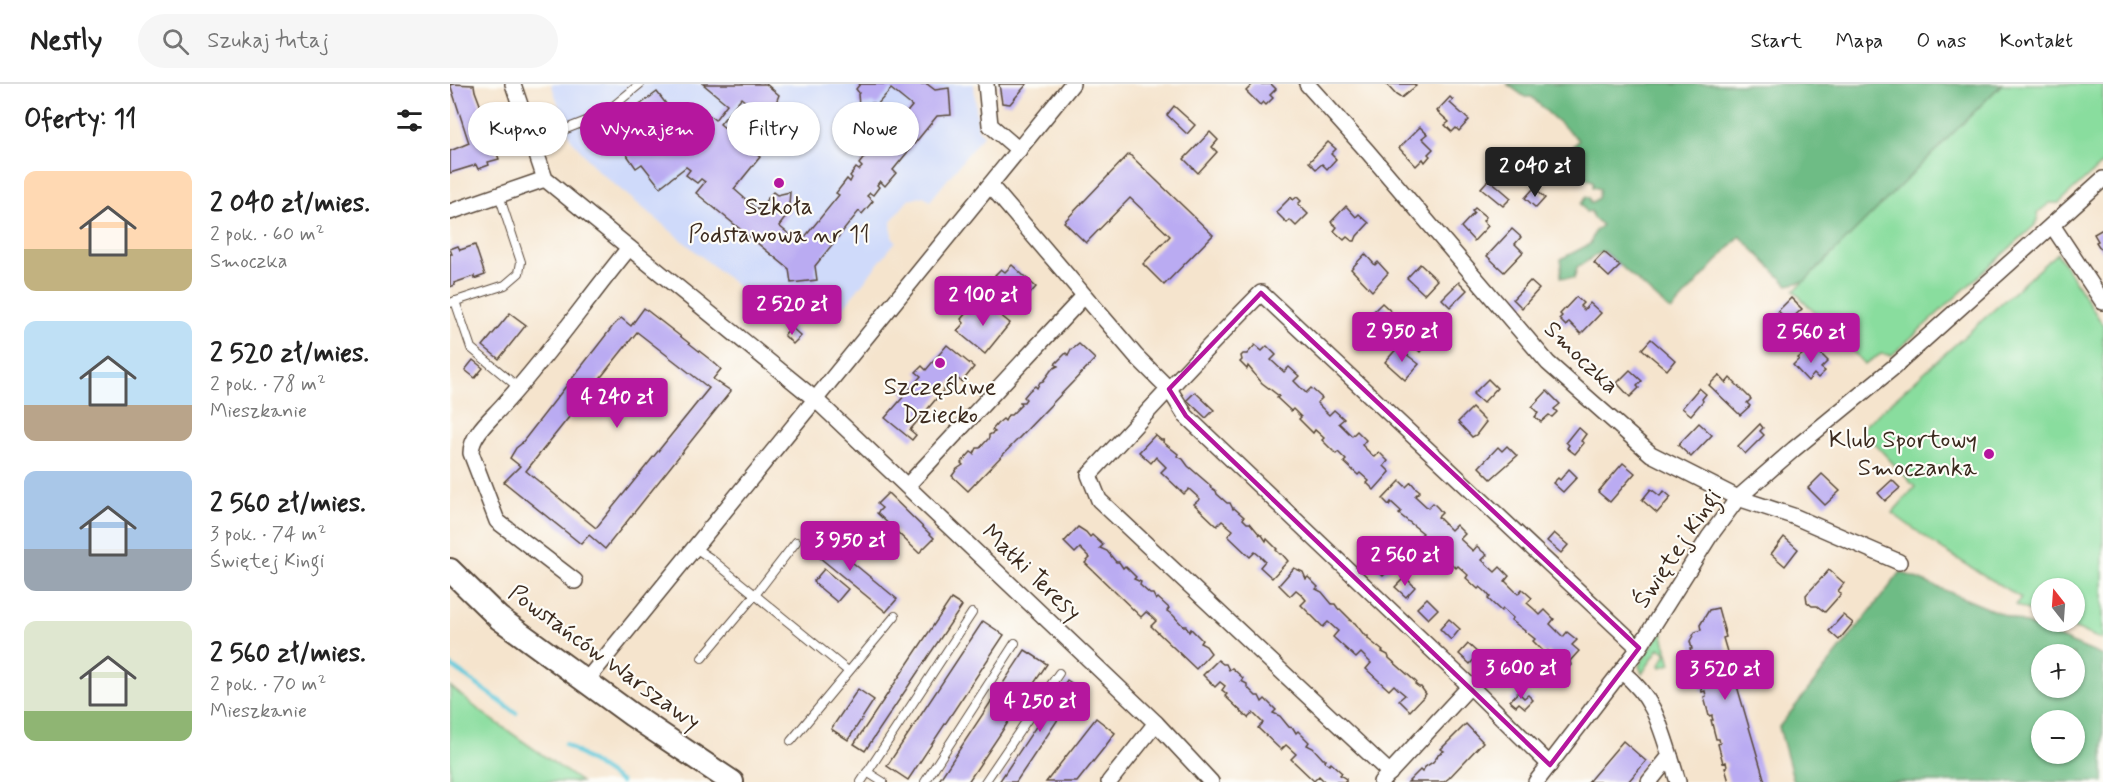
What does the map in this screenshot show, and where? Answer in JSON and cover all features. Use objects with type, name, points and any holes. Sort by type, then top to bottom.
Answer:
[{"type":"street","points":[[513,84],[519,102]]},
{"type":"street","points":[[986,84],[990,125],[1019,150]]},
{"type":"street","points":[[586,681],[1072,84]]},
{"type":"street","name":"Smoczka","points":[[1307,84],[1548,363],[1652,454],[1738,498],[1793,516],[1899,562]]},
{"type":"street","points":[[450,212],[544,179],[537,156]]},
{"type":"street","name":"Matki Teresy","points":[[544,179],[816,400],[1156,723],[1211,782]]},
{"type":"street","name":"Świętej Kingi","points":[[1536,782],[1622,672],[1709,537],[1738,498],[1894,367],[2103,179]]},
{"type":"street","points":[[990,185],[1136,356],[1169,389],[1186,416],[1550,765]]},
{"type":"street","points":[[2052,225],[2103,302]]},
{"type":"street","points":[[575,581],[497,521],[471,453],[471,445],[629,248]]},
{"type":"street","points":[[1470,686],[1386,778],[1099,500],[1089,475],[1188,367],[1260,293],[1639,648]]},
{"type":"street","points":[[907,486],[1084,296]]},
{"type":"street","name":"Powstańców Warszawy","points":[[450,570],[500,618],[632,715],[732,782]]},
{"type":"street","points":[[1622,672],[1640,688],[1650,701],[1678,782]]},
{"type":"street","points":[[1109,782],[1156,723]]},
{"type":"street","points":[[1649,782],[1670,756]]},
{"type":"lane","points":[[568,128],[606,112],[640,84]]},
{"type":"lane","points":[[499,195],[521,262],[519,273],[505,285],[453,302],[471,348],[519,388]]},
{"type":"lane","points":[[702,658],[796,542]]},
{"type":"lane","points":[[695,548],[848,671]]},
{"type":"lane","points":[[861,782],[972,613]]},
{"type":"lane","points":[[791,741],[895,616]]},
{"type":"lane","points":[[925,782],[1015,642]]},
{"type":"lane","points":[[985,782],[1059,673]]},
{"type":"lane","points":[[867,772],[883,782]]},
{"type":"highlighted area","points":[[1261,293],[1639,648],[1550,765],[1186,416],[1169,389]]},
{"type":"shaded area","name":"Szkoła Podstawowa nr 11","points":[[551,84],[974,84],[978,129],[984,134],[930,201],[924,196],[909,199],[891,221],[892,237],[896,241],[843,308],[836,302],[765,309],[597,170],[585,156],[715,156],[715,102],[580,102],[580,150],[571,139],[568,131],[568,102],[558,102]]},
{"type":"green space","points":[[1507,84],[2002,84],[1805,281],[1788,285],[1740,236],[1671,311],[1604,251],[1577,267],[1574,279],[1561,277],[1561,259],[1590,244],[1595,231],[1602,225],[1593,218],[1591,211],[1586,212],[1581,204],[1586,197],[1589,197],[1591,203],[1598,198],[1600,189],[1593,187],[1593,181],[1570,175],[1559,168],[1559,163],[1579,140],[1532,97],[1525,97]]},
{"type":"green space","points":[[2002,84],[2103,84],[2103,163],[2059,203],[2050,203],[2037,213],[2038,220],[2035,225],[1892,355],[1881,354],[1865,364],[1794,291]]},
{"type":"green space","points":[[2057,253],[2103,325],[2103,640],[2083,632],[2085,632],[2085,578],[2031,578],[2031,612],[2015,605],[2021,598],[1943,550],[1892,513],[1915,487],[1861,429]]},
{"type":"green space","points":[[1901,572],[2031,626],[2031,632],[2045,632],[2074,644],[2031,644],[2031,698],[2085,698],[2085,649],[2103,656],[2103,782],[1794,782],[1779,727]]},
{"type":"green space","points":[[1662,631],[1671,664],[1661,667],[1667,653],[1659,648],[1642,674],[1639,665]]},
{"type":"green space","points":[[450,686],[480,711],[581,782],[450,782]]},
{"type":"building","points":[[450,84],[474,85],[479,102],[468,102],[468,140]]},
{"type":"building","points":[[703,84],[766,84],[779,95],[778,102],[746,102],[741,98],[738,102],[727,102],[727,104]]},
{"type":"building","points":[[860,84],[927,84],[935,90],[949,88],[951,115],[937,116],[919,138],[919,102],[907,102],[891,89],[880,102],[859,102],[859,93],[856,89]]},
{"type":"building","points":[[999,84],[1027,84],[1010,104],[1002,103]]},
{"type":"building","points":[[1253,84],[1271,84],[1276,89],[1270,95],[1273,98],[1266,105],[1263,102],[1260,105],[1246,91]]},
{"type":"building","points":[[1386,84],[1414,84],[1416,86],[1401,98]]},
{"type":"building","points":[[657,92],[665,102],[644,102]]},
{"type":"building","points":[[1450,97],[1453,100],[1450,103],[1469,120],[1459,131],[1456,128],[1452,132],[1445,125],[1449,122],[1437,111]]},
{"type":"building","points":[[727,104],[727,115],[720,124],[727,130],[727,156],[760,157],[734,189],[758,210],[773,192],[777,195],[790,192],[789,205],[793,208],[779,226],[800,243],[839,195],[836,193],[847,179],[850,182],[852,178],[850,176],[856,168],[859,170],[862,167],[859,164],[865,156],[904,156],[893,170],[896,173],[885,186],[880,181],[873,195],[870,193],[867,196],[873,201],[862,214],[859,211],[815,266],[817,280],[791,283],[789,269],[696,193],[705,182],[701,179],[697,183],[686,175],[690,170],[686,167],[660,187],[642,164],[636,168],[628,156],[715,156],[715,120]]},
{"type":"building","points":[[1174,106],[1195,125],[1187,134],[1167,115]]},
{"type":"building","points":[[1420,127],[1427,134],[1422,138],[1433,149],[1425,162],[1423,159],[1416,166],[1399,148]]},
{"type":"building","points":[[1210,132],[1218,140],[1212,147],[1217,152],[1198,173],[1184,159]]},
{"type":"building","points":[[1328,142],[1336,149],[1331,154],[1336,159],[1327,169],[1322,164],[1316,169],[1309,162]]},
{"type":"building","points":[[468,143],[468,156],[498,156],[499,159],[488,162],[489,165],[478,169],[476,165],[450,173],[450,151]]},
{"type":"building","points":[[1129,154],[1213,235],[1164,285],[1143,264],[1170,236],[1130,198],[1086,243],[1064,222]]},
{"type":"building","points":[[1489,179],[1511,198],[1503,206],[1481,188]]},
{"type":"building","points":[[1534,188],[1545,198],[1536,208],[1525,198]]},
{"type":"building","points":[[1291,197],[1293,200],[1297,197],[1301,201],[1298,204],[1308,214],[1296,226],[1290,220],[1287,223],[1276,212]]},
{"type":"building","points":[[1346,206],[1356,217],[1359,214],[1369,223],[1355,241],[1347,237],[1344,240],[1334,231],[1337,227],[1331,222]]},
{"type":"building","points":[[1475,208],[1486,217],[1483,221],[1488,226],[1474,241],[1461,227],[1474,213],[1472,211]]},
{"type":"building","points":[[1512,229],[1521,237],[1515,244],[1523,252],[1504,272],[1487,256]]},
{"type":"building","points":[[2103,230],[2103,253],[2094,234]]},
{"type":"building","points":[[475,245],[485,275],[474,279],[474,276],[454,283],[455,285],[450,287],[450,254],[452,254],[450,249],[458,246],[460,250]]},
{"type":"building","points":[[1604,252],[1620,266],[1609,277],[1594,263]]},
{"type":"building","points":[[1365,254],[1375,265],[1378,262],[1388,273],[1372,291],[1351,269]]},
{"type":"building","points":[[1420,264],[1437,280],[1424,294],[1407,278]]},
{"type":"building","points":[[1012,265],[1036,287],[1027,297],[1023,294],[1015,303],[994,285],[999,278],[995,275],[1001,269],[1005,272]]},
{"type":"building","points":[[1530,281],[1539,289],[1522,308],[1513,299]]},
{"type":"building","points":[[1459,282],[1467,290],[1450,307],[1442,299]]},
{"type":"building","points":[[1576,297],[1583,303],[1580,306],[1584,310],[1590,303],[1601,313],[1581,334],[1569,322],[1566,326],[1559,319],[1562,316],[1560,314]]},
{"type":"building","points":[[1791,298],[1802,309],[1789,321],[1778,311]]},
{"type":"building","points":[[983,301],[1010,323],[985,354],[957,331],[964,323],[961,319],[972,306],[976,309]]},
{"type":"building","points":[[1382,303],[1397,317],[1391,323],[1382,314],[1380,316],[1374,311]]},
{"type":"building","points":[[644,308],[721,369],[713,379],[731,391],[605,549],[589,535],[581,544],[504,482],[520,466],[510,458],[516,448],[613,326],[621,318],[631,326]],"holes":[[[637,332],[709,388],[596,528],[526,471]]]},
{"type":"building","points":[[510,313],[526,325],[499,359],[483,346]]},
{"type":"building","points":[[1409,324],[1428,342],[1420,352],[1400,333]]},
{"type":"building","points":[[791,327],[801,336],[793,344],[784,335]]},
{"type":"building","points":[[1651,339],[1675,360],[1667,370],[1642,349]]},
{"type":"building","points":[[1079,344],[1095,359],[968,491],[952,476],[963,465],[961,463],[971,452],[974,454],[977,448],[980,448],[989,438],[989,435],[995,432],[992,430],[997,424],[1003,419],[1005,421],[1008,415],[1011,415],[1021,405],[1020,402],[1024,402],[1026,399],[1024,397],[1029,391],[1035,386],[1037,388],[1052,369],[1058,366],[1055,364]]},
{"type":"building","points":[[947,345],[974,367],[962,382],[958,379],[955,382],[952,380],[910,430],[916,435],[912,440],[885,418],[905,395],[901,391],[906,385],[910,389],[921,376],[916,372],[922,366],[926,370]]},
{"type":"building","points":[[1255,345],[1262,351],[1267,346],[1276,355],[1271,360],[1284,372],[1289,367],[1299,376],[1294,381],[1306,393],[1311,388],[1322,398],[1317,403],[1329,415],[1334,410],[1344,419],[1339,423],[1352,436],[1357,431],[1366,440],[1362,445],[1374,457],[1379,452],[1388,461],[1384,466],[1390,472],[1374,490],[1367,483],[1369,481],[1360,473],[1358,475],[1344,462],[1346,460],[1338,452],[1336,454],[1322,440],[1324,438],[1315,430],[1313,433],[1293,409],[1291,411],[1248,366],[1247,369],[1240,362],[1241,356],[1247,354]]},
{"type":"building","points":[[1400,345],[1406,354],[1419,364],[1405,380],[1385,362]]},
{"type":"building","points":[[1813,346],[1828,361],[1821,368],[1825,371],[1818,378],[1814,374],[1808,381],[1793,365]]},
{"type":"building","points":[[473,360],[483,368],[475,378],[465,370]]},
{"type":"building","points":[[1630,370],[1642,381],[1630,397],[1617,383]]},
{"type":"building","points":[[1719,375],[1726,383],[1730,378],[1751,399],[1747,403],[1750,406],[1740,415],[1709,385]]},
{"type":"building","points":[[1488,379],[1497,388],[1483,403],[1473,394]]},
{"type":"building","points":[[1699,388],[1706,394],[1691,415],[1682,408]]},
{"type":"building","points":[[1547,391],[1560,404],[1554,409],[1557,412],[1552,417],[1549,415],[1541,422],[1535,417],[1538,413],[1532,407]]},
{"type":"building","points":[[1195,392],[1214,410],[1206,418],[1187,400]]},
{"type":"building","points":[[1472,408],[1486,422],[1472,437],[1458,422]]},
{"type":"building","points":[[1699,423],[1712,435],[1691,457],[1678,445]]},
{"type":"building","points":[[1760,424],[1763,428],[1760,431],[1764,435],[1745,454],[1738,446]]},
{"type":"building","points":[[1578,427],[1586,434],[1581,441],[1584,443],[1575,454],[1567,448],[1569,445],[1566,442]]},
{"type":"building","points":[[1155,435],[1164,440],[1163,442],[1178,454],[1177,456],[1183,459],[1227,503],[1230,503],[1247,523],[1250,523],[1288,561],[1272,578],[1260,567],[1265,561],[1260,556],[1255,552],[1250,557],[1228,536],[1233,530],[1222,521],[1217,526],[1194,504],[1200,499],[1189,489],[1184,494],[1161,472],[1166,467],[1156,457],[1151,463],[1139,452]]},
{"type":"building","points":[[1507,446],[1517,456],[1491,479],[1479,467],[1498,447],[1502,451]]},
{"type":"building","points":[[1623,463],[1635,473],[1610,502],[1598,492]]},
{"type":"building","points":[[1569,469],[1577,477],[1563,492],[1553,483],[1558,478],[1560,480]]},
{"type":"building","points":[[1822,474],[1840,491],[1825,505],[1808,488]]},
{"type":"building","points":[[1892,480],[1900,488],[1885,501],[1878,493]]},
{"type":"building","points":[[1400,481],[1406,487],[1411,482],[1420,491],[1415,496],[1428,508],[1433,503],[1442,513],[1438,517],[1451,530],[1456,525],[1465,534],[1460,539],[1473,551],[1477,546],[1487,555],[1482,560],[1495,572],[1500,567],[1509,576],[1505,581],[1518,594],[1522,589],[1532,598],[1527,603],[1540,615],[1545,610],[1554,619],[1550,624],[1563,637],[1567,632],[1577,640],[1572,645],[1579,651],[1570,661],[1569,667],[1562,669],[1548,651],[1546,654],[1533,641],[1535,639],[1511,620],[1513,618],[1488,599],[1490,597],[1486,592],[1480,587],[1478,589],[1466,578],[1468,575],[1443,556],[1446,554],[1437,545],[1434,547],[1421,535],[1423,533],[1399,514],[1401,511],[1391,502],[1389,505],[1383,499]]},
{"type":"building","points":[[1651,489],[1660,496],[1664,491],[1671,497],[1657,513],[1642,500]]},
{"type":"building","points":[[888,493],[934,538],[919,553],[877,513],[882,508],[877,504]]},
{"type":"building","points":[[1078,527],[1103,545],[1100,548],[1107,551],[1123,568],[1125,566],[1136,577],[1134,579],[1141,582],[1140,585],[1153,594],[1156,600],[1158,598],[1169,608],[1167,611],[1183,626],[1186,626],[1189,632],[1191,629],[1202,640],[1200,643],[1206,646],[1211,653],[1196,669],[1151,626],[1156,621],[1151,616],[1146,612],[1141,617],[1085,563],[1090,558],[1080,548],[1075,553],[1064,542]]},
{"type":"building","points":[[814,531],[897,599],[886,612],[803,544]]},
{"type":"building","points":[[1554,533],[1568,545],[1561,553],[1547,541]]},
{"type":"building","points":[[1784,537],[1798,549],[1785,566],[1771,554]]},
{"type":"building","points":[[1382,555],[1393,566],[1383,576],[1372,565]]},
{"type":"building","points":[[1294,568],[1303,572],[1306,579],[1308,577],[1318,587],[1316,589],[1322,592],[1332,604],[1335,604],[1365,636],[1368,636],[1368,639],[1388,655],[1416,682],[1415,684],[1421,687],[1426,694],[1410,711],[1399,700],[1405,695],[1394,685],[1389,690],[1366,669],[1371,663],[1361,653],[1356,658],[1333,637],[1338,631],[1328,622],[1323,627],[1301,605],[1306,600],[1301,594],[1296,590],[1290,596],[1279,585]]},
{"type":"building","points":[[824,569],[848,589],[837,602],[813,582]]},
{"type":"building","points":[[1829,570],[1844,583],[1838,591],[1841,594],[1825,612],[1807,602],[1806,595]]},
{"type":"building","points":[[1405,577],[1415,587],[1406,597],[1395,587]]},
{"type":"building","points":[[1427,598],[1438,609],[1428,619],[1417,608]]},
{"type":"building","points":[[951,599],[962,606],[865,751],[854,744]]},
{"type":"building","points":[[1718,608],[1726,637],[1723,638],[1765,782],[1729,782],[1725,768],[1727,767],[1726,762],[1723,763],[1718,744],[1719,739],[1716,739],[1711,720],[1713,720],[1712,715],[1709,716],[1704,697],[1706,696],[1705,691],[1702,692],[1697,673],[1698,668],[1695,668],[1690,641],[1695,632],[1701,630],[1700,625],[1709,610]]},
{"type":"building","points":[[1843,615],[1853,623],[1839,640],[1829,631]]},
{"type":"building","points":[[1449,619],[1460,629],[1451,640],[1440,629]]},
{"type":"building","points":[[983,621],[1004,635],[908,780],[887,766]]},
{"type":"building","points":[[1468,644],[1479,654],[1470,664],[1459,654]]},
{"type":"building","points":[[1025,650],[1047,664],[968,782],[938,782]]},
{"type":"building","points":[[1218,660],[1243,678],[1241,681],[1247,684],[1256,696],[1259,696],[1262,702],[1265,699],[1276,710],[1273,713],[1280,716],[1296,733],[1298,731],[1309,742],[1307,745],[1326,759],[1325,762],[1329,765],[1331,763],[1342,773],[1340,775],[1346,779],[1346,782],[1325,782],[1319,776],[1314,781],[1291,759],[1296,754],[1286,745],[1281,750],[1258,728],[1263,723],[1253,713],[1248,718],[1225,696],[1227,694],[1222,690],[1225,686],[1220,682],[1215,687],[1203,675]]},
{"type":"building","points":[[1067,680],[1079,688],[1016,782],[999,782]]},
{"type":"building","points":[[858,689],[874,700],[848,740],[831,729]]},
{"type":"building","points":[[1518,692],[1524,698],[1528,695],[1533,700],[1525,708],[1519,703],[1516,706],[1510,701]]},
{"type":"building","points":[[1096,718],[1115,733],[1104,748],[1077,782],[1046,782]]},
{"type":"building","points":[[1466,724],[1483,742],[1449,778],[1444,782],[1408,782],[1444,751],[1441,749]]},
{"type":"building","points":[[1623,741],[1646,761],[1628,782],[1588,782]]},
{"type":"waterway","points":[[450,665],[516,713]]},
{"type":"waterway","points":[[565,744],[621,782]]},
{"type":"place","name":"Szkoła Podstawowa nr 11","points":[[779,183]]},
{"type":"place","name":"Szczęśliwe Dziecko","points":[[940,363]]},
{"type":"place","name":"Klub Sportowy Smoczanka","points":[[1989,454]]}]
